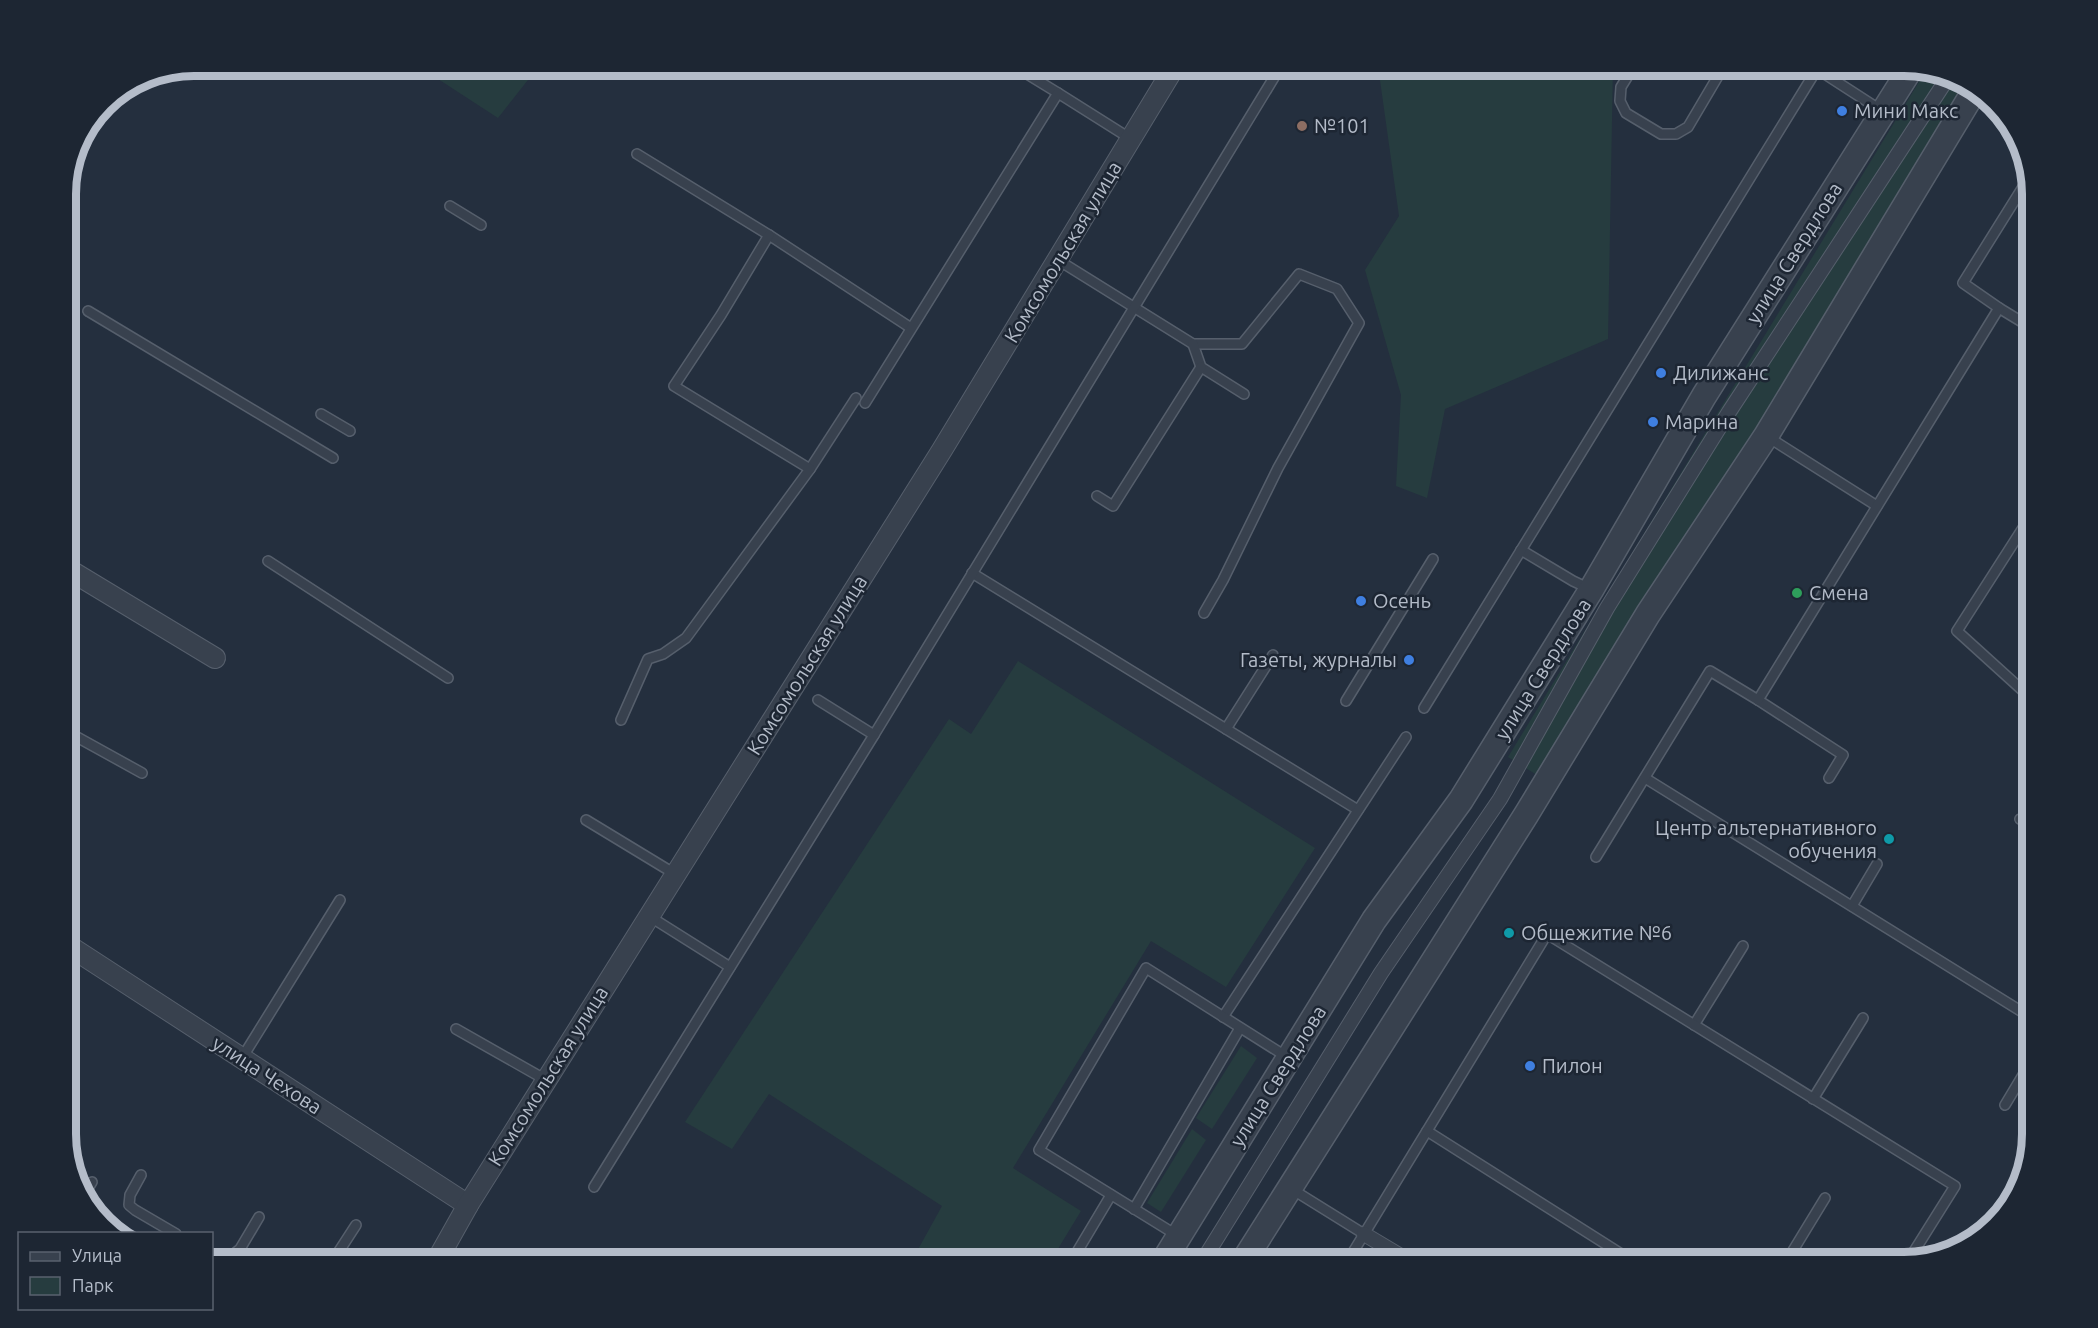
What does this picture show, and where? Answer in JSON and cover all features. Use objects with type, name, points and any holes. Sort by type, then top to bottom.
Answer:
[{"type":"street","name":"Комсомольская улица","points":[[442,1252],[468,1205],[929,470],[1169,76]]},
{"type":"street","name":"улица Свердлова","points":[[1169,1252],[1374,920],[1461,800],[1592,590],[1704,396],[1906,76]]},
{"type":"street","points":[[1208,1252],[1381,973],[1488,818],[1607,608],[1723,422],[1944,84]]},
{"type":"street","points":[[1249,1252],[1526,815],[1648,614],[1767,436],[1970,97]]},
{"type":"street","points":[[77,575],[214,658]]},
{"type":"street","name":"улица Чехова","points":[[77,951],[468,1205]]},
{"type":"street","points":[[1364,1234],[1394,1252]]},
{"type":"lane","points":[[1030,76],[1131,139]]},
{"type":"lane","points":[[594,1187],[874,735],[1275,76]]},
{"type":"lane","points":[[1628,76],[1621,87],[1620,101],[1626,114],[1661,134],[1676,134],[1688,127],[1718,76]]},
{"type":"lane","points":[[1424,708],[1810,76]]},
{"type":"lane","points":[[1829,76],[1884,112]]},
{"type":"lane","points":[[621,720],[648,659],[663,654],[686,638],[861,400],[911,328],[1058,93]]},
{"type":"lane","points":[[637,154],[769,235],[911,328]]},
{"type":"lane","points":[[2021,196],[1964,283],[2021,321]]},
{"type":"lane","points":[[450,206],[481,225]]},
{"type":"lane","points":[[769,235],[721,315],[674,386],[810,469]]},
{"type":"lane","points":[[1058,260],[1193,344],[1242,344],[1299,274],[1337,289],[1359,323],[1278,468],[1223,580],[1204,613]]},
{"type":"lane","points":[[1758,700],[1999,308]]},
{"type":"lane","points":[[88,311],[333,458]]},
{"type":"lane","points":[[1193,344],[1201,367],[1244,394]]},
{"type":"lane","points":[[1097,496],[1113,506],[1201,367]]},
{"type":"lane","points":[[321,414],[350,431]]},
{"type":"lane","points":[[1767,436],[1877,506]]},
{"type":"lane","points":[[2021,531],[1957,631],[2022,690]]},
{"type":"lane","points":[[1521,550],[1592,590]]},
{"type":"lane","points":[[1346,701],[1433,559]]},
{"type":"lane","points":[[268,561],[448,678]]},
{"type":"lane","points":[[972,573],[1358,810]]},
{"type":"lane","points":[[1226,729],[1273,656]]},
{"type":"lane","points":[[1596,857],[1710,671],[1843,755],[1829,778]]},
{"type":"lane","points":[[818,700],[874,735]]},
{"type":"lane","points":[[77,737],[142,773]]},
{"type":"lane","points":[[1223,1017],[1406,737]]},
{"type":"lane","points":[[1645,778],[2022,1012]]},
{"type":"lane","points":[[586,820],[675,874]]},
{"type":"lane","points":[[1852,906],[1877,864]]},
{"type":"lane","points":[[242,1058],[340,900]]},
{"type":"lane","points":[[649,916],[730,967]]},
{"type":"lane","points":[[1353,1252],[1547,934],[1955,1186],[1915,1251]]},
{"type":"lane","points":[[1695,1025],[1743,946]]},
{"type":"lane","points":[[1179,1236],[1039,1150],[1146,968],[1289,1058]]},
{"type":"lane","points":[[1813,1099],[1863,1018]]},
{"type":"lane","points":[[1134,1209],[1240,1028]]},
{"type":"lane","points":[[456,1029],[546,1080]]},
{"type":"lane","points":[[2005,1105],[2022,1077]]},
{"type":"lane","points":[[1427,1131],[1618,1252]]},
{"type":"lane","points":[[141,1175],[130,1195],[129,1205],[174,1232]]},
{"type":"lane","points":[[89,1187],[92,1182]]},
{"type":"lane","points":[[1290,1188],[1364,1234]]},
{"type":"lane","points":[[1077,1252],[1111,1195]]},
{"type":"lane","points":[[1792,1252],[1825,1198]]},
{"type":"lane","points":[[236,1252],[259,1217]]},
{"type":"lane","points":[[338,1252],[356,1225]]},
{"type":"green space","points":[[433,76],[531,76],[498,118]]},
{"type":"green space","points":[[1379,76],[1613,76],[1608,339],[1445,409],[1427,498],[1396,486],[1401,395],[1365,270],[1399,216]]},
{"type":"green space","points":[[1921,78],[1949,85],[1963,92],[1966,94],[1537,775],[1508,757]]},
{"type":"green space","points":[[1018,661],[1315,848],[1226,987],[1151,941],[1013,1168],[1081,1211],[1056,1252],[917,1252],[942,1206],[769,1094],[732,1149],[685,1122],[949,719],[971,734]]},
{"type":"green space","points":[[1241,1046],[1257,1058],[1212,1129],[1196,1118]]},
{"type":"green space","points":[[1192,1129],[1206,1140],[1161,1212],[1147,1203]]},
{"type":"place","name":"Мини Макс","points":[[1842,111]]},
{"type":"place","name":"№101","points":[[1302,126]]},
{"type":"place","name":"Дилижанс","points":[[1661,373]]},
{"type":"place","name":"Марина","points":[[1653,422]]},
{"type":"place","name":"Смена","points":[[1797,593]]},
{"type":"place","name":"Осень","points":[[1361,601]]},
{"type":"place","name":"Газеты, журналы","points":[[1409,660]]},
{"type":"place","name":"Центр альтернативного обучения","points":[[1889,839]]},
{"type":"place","name":"Общежитие №6","points":[[1509,933]]},
{"type":"place","name":"Пилон","points":[[1530,1066]]}]
